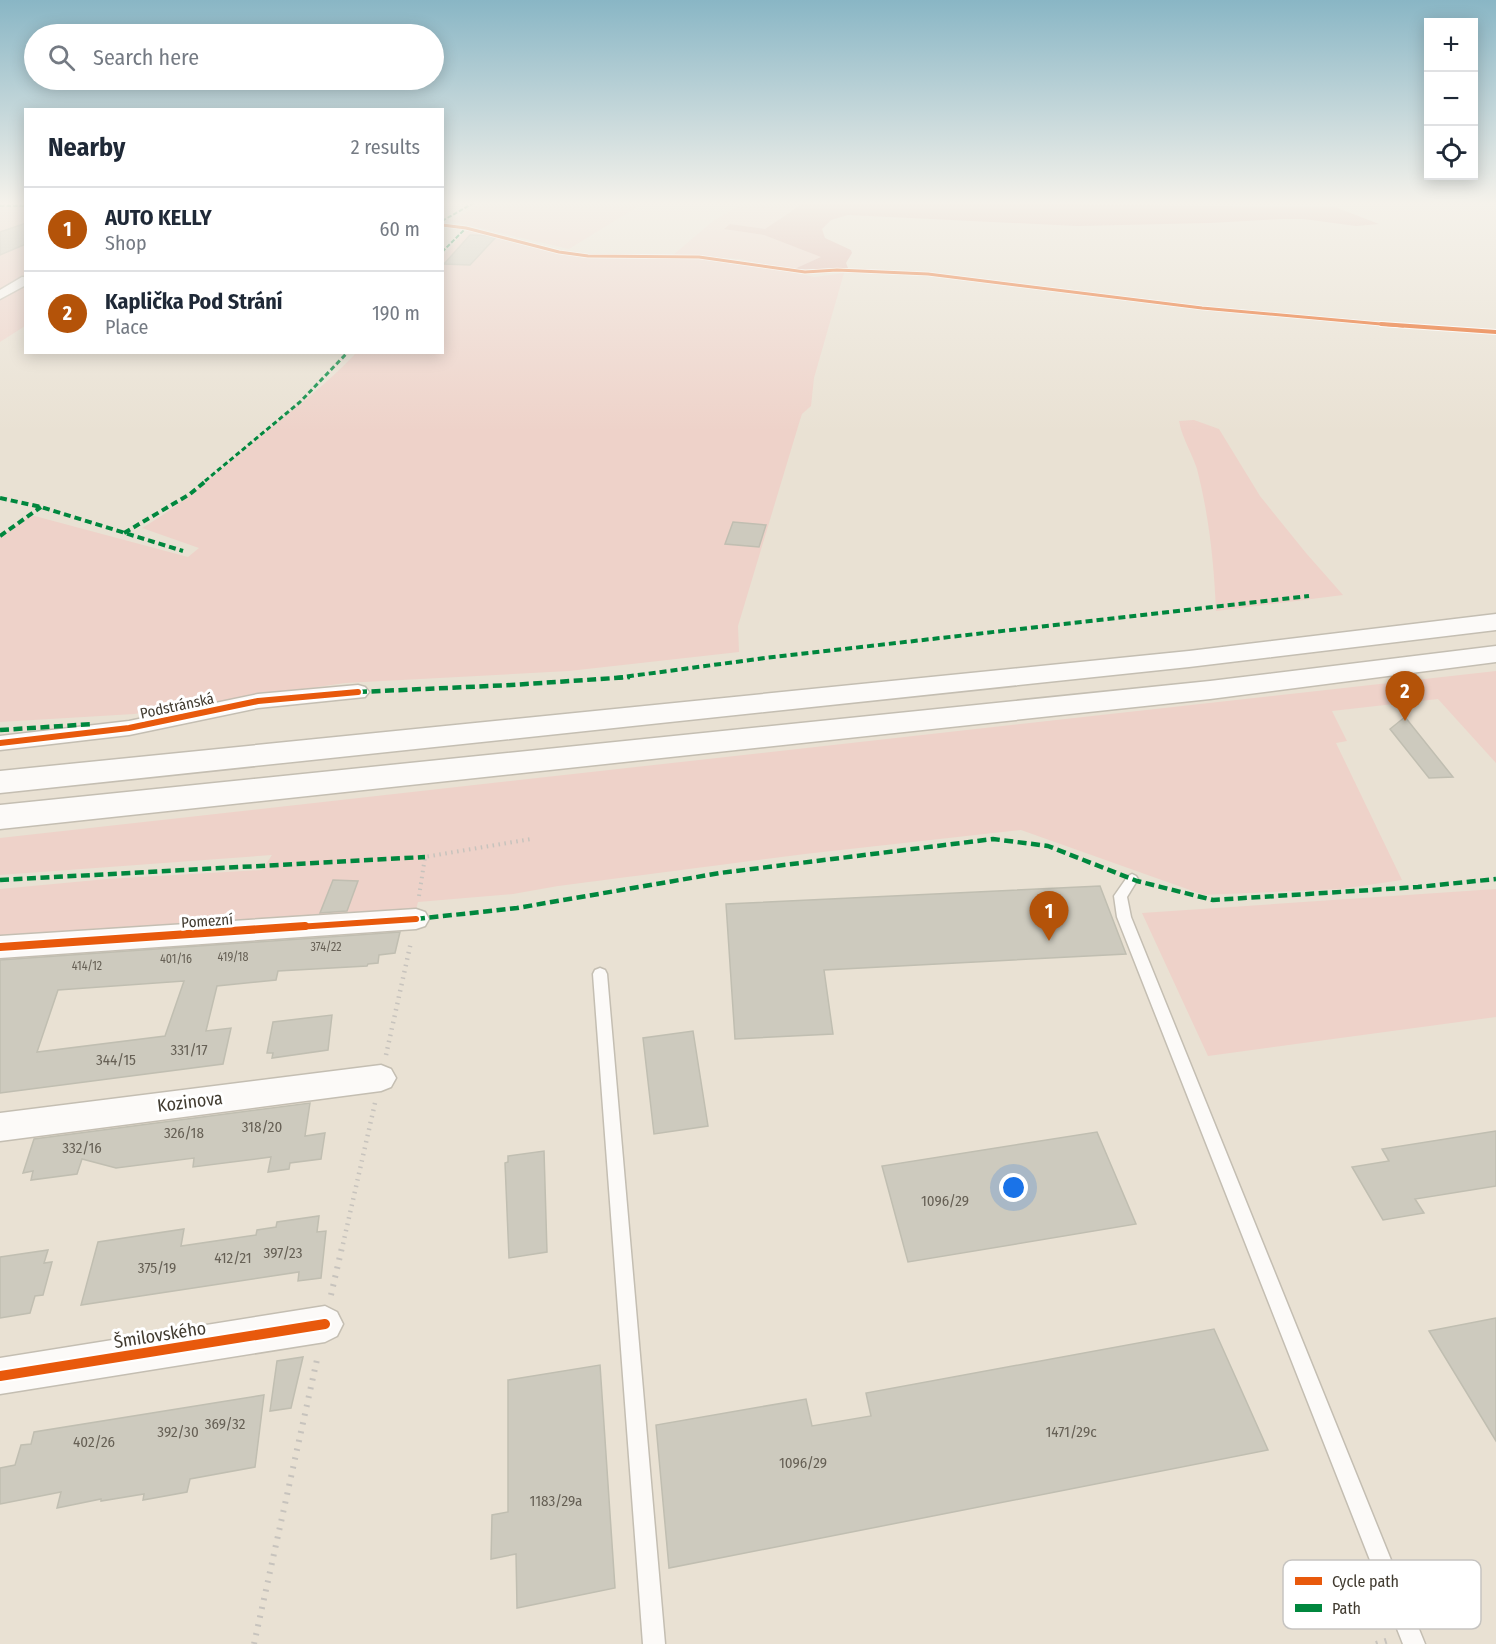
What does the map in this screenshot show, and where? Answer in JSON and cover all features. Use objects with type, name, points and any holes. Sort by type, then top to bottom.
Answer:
[{"type":"highway","points":[[0,782],[1189,659],[1496,622]]},
{"type":"highway","points":[[0,817],[1210,690],[1496,654]]},
{"type":"street","points":[[0,295],[24,281]]},
{"type":"street","name":"Podstránská","points":[[0,742],[129,728],[258,701],[358,692]]},
{"type":"street","name":"Pomezní","points":[[0,947],[416,919]]},
{"type":"street","name":"Kozinova","points":[[0,1127],[381,1078]]},
{"type":"street","name":"Šmilovského","points":[[0,1376],[325,1324]]},
{"type":"lane","points":[[1132,879],[1120,896],[1124,917],[1380,1560]]},
{"type":"lane","points":[[600,974],[654,1644]]},
{"type":"lane","points":[[1408,1629],[1414,1644]]},
{"type":"path","points":[[254,1644],[416,919],[424,857],[531,839]]},
{"type":"shaded area","points":[[0,279],[20,279],[0,291]]},
{"type":"shaded area","points":[[444,279],[842,279],[814,378],[811,406],[802,414],[800,420],[738,626],[739,652],[569,671],[345,683],[134,714],[0,722],[0,537],[31,515],[188,557],[199,548],[142,528],[173,508],[202,485],[355,354],[444,354]]},
{"type":"shaded area","points":[[24,283],[24,327],[0,342],[0,297]]},
{"type":"shaded area","points":[[1194,420],[1219,429],[1260,496],[1343,595],[1216,611],[1205,504],[1197,469],[1179,421]]},
{"type":"shaded area","points":[[1496,671],[1496,763],[1438,699],[1332,711],[1347,741],[1336,743],[1402,880],[1341,889],[1204,895],[1021,830],[805,854],[558,886],[513,894],[418,902],[415,913],[0,938],[0,889],[107,879],[262,870],[272,855],[0,875],[0,838]]},
{"type":"shaded area","points":[[1496,889],[1496,1017],[1208,1056],[1142,913]]},
{"type":"building","points":[[733,522],[766,525],[759,547],[725,544]]},
{"type":"building","points":[[1405,717],[1453,777],[1429,778],[1390,729]]},
{"type":"building","points":[[333,880],[358,881],[347,911],[320,913]]},
{"type":"building","points":[[1100,886],[1126,954],[824,970],[833,1034],[735,1039],[726,904]]},
{"type":"building","points":[[400,932],[395,953],[379,955],[378,963],[367,966],[278,971],[276,980],[217,986],[206,1031],[231,1028],[223,1064],[0,1093],[0,960]],"holes":[[[184,981],[165,1036],[37,1052],[58,990]]]},
{"type":"building","points":[[332,1015],[328,1050],[272,1058],[273,1053],[267,1053],[273,1022]]},
{"type":"building","points":[[693,1031],[708,1126],[654,1134],[643,1038]]},
{"type":"building","points":[[310,1103],[305,1136],[325,1133],[321,1159],[290,1163],[289,1169],[268,1172],[271,1157],[193,1167],[194,1158],[116,1168],[82,1159],[77,1174],[31,1180],[33,1171],[23,1173],[34,1139]]},
{"type":"building","points":[[1496,1131],[1496,1186],[1415,1199],[1424,1213],[1383,1220],[1352,1167],[1389,1161],[1382,1149]]},
{"type":"building","points":[[1097,1132],[1136,1224],[908,1262],[882,1166]]},
{"type":"building","points":[[544,1151],[547,1252],[509,1258],[505,1163],[508,1162],[508,1156]]},
{"type":"building","points":[[319,1216],[317,1232],[326,1231],[321,1278],[298,1281],[299,1272],[81,1305],[98,1242],[184,1229],[181,1246],[256,1235],[257,1230],[276,1227],[277,1222]]},
{"type":"building","points":[[48,1250],[44,1263],[52,1262],[43,1295],[35,1296],[30,1313],[0,1318],[0,1257]]},
{"type":"building","points":[[1496,1318],[1496,1441],[1429,1331]]},
{"type":"building","points":[[1214,1329],[1268,1450],[669,1568],[656,1425],[806,1399],[812,1426],[871,1416],[866,1393]]},
{"type":"building","points":[[303,1357],[291,1408],[270,1411],[277,1361]]},
{"type":"building","points":[[600,1365],[615,1588],[517,1608],[516,1554],[491,1559],[492,1515],[508,1512],[508,1380]]},
{"type":"building","points":[[264,1395],[255,1467],[190,1479],[187,1492],[143,1500],[144,1494],[101,1501],[101,1499],[57,1508],[61,1492],[0,1504],[0,1468],[15,1465],[21,1445],[31,1444],[34,1432]]},
{"type":"marked path","points":[[124,533],[190,494],[300,402],[346,354]]},
{"type":"marked path","points":[[0,498],[41,507],[183,551]]},
{"type":"marked path","points":[[0,536],[41,507]]},
{"type":"marked path","points":[[358,692],[613,679],[715,667],[765,658],[1309,596]]},
{"type":"marked path","points":[[0,730],[93,724]]},
{"type":"marked path","points":[[416,919],[517,908],[720,873],[993,839],[1048,846],[1137,881],[1213,900],[1418,887],[1496,879]]},
{"type":"marked path","points":[[0,880],[425,857]]},
{"type":"cycle path","points":[[966,279],[1202,308],[1332,321],[1496,332]]},
{"type":"cycle path","points":[[0,743],[129,728],[258,701],[358,692]]},
{"type":"cycle path","points":[[0,947],[416,919]]},
{"type":"cycle path","points":[[0,1376],[325,1324]]},
{"type":"place","name":"Kaplička Pod Strání","points":[[1405,721]]},
{"type":"place","name":"AUTO KELLY","points":[[1049,941]]}]
